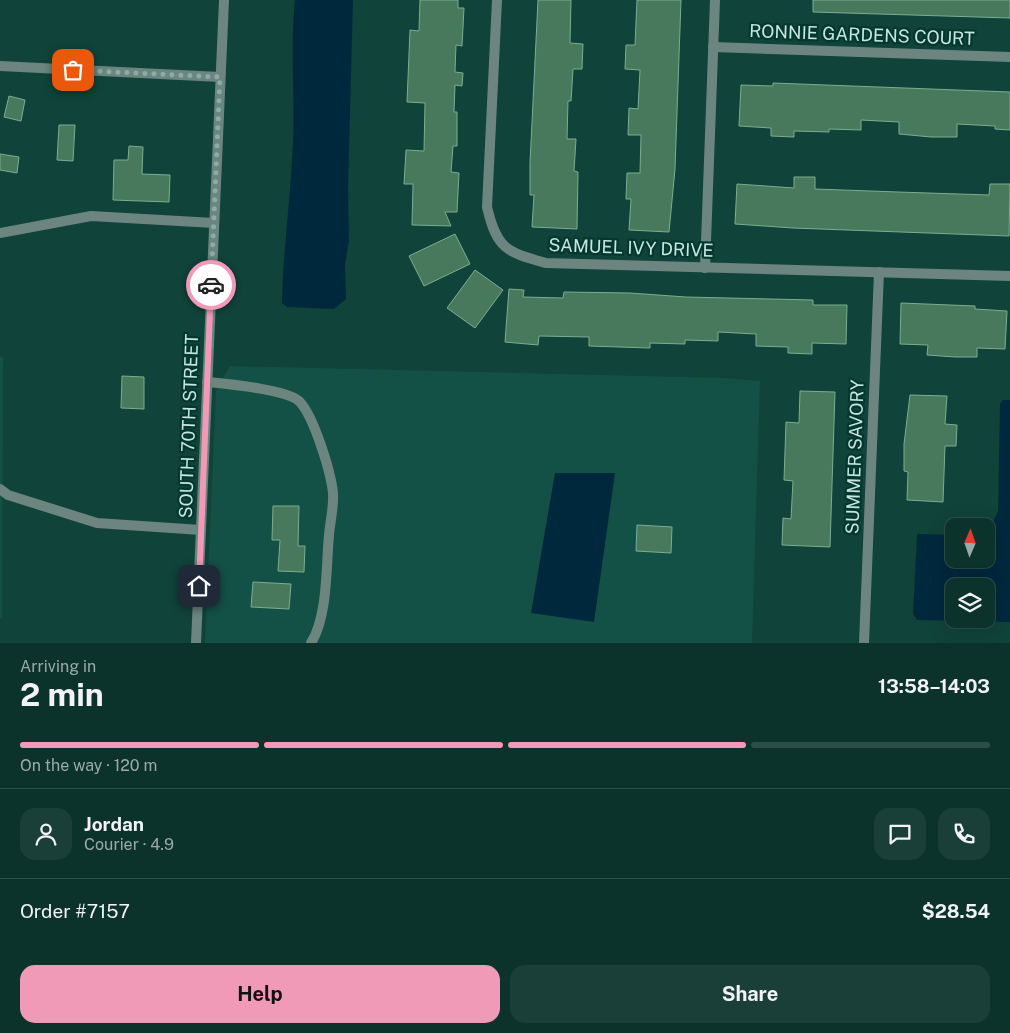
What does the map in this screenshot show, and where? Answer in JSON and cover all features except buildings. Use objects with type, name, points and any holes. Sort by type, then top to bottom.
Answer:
[{"type":"street","name":"SOUTH 70TH STREET","points":[[196,643],[224,0]]},
{"type":"street","name":"SAMUEL IVY DRIVE","points":[[496,0],[487,207],[492,229],[501,244],[517,255],[546,263],[1010,276]]},
{"type":"street","points":[[705,268],[715,0]]},
{"type":"street","name":"RONNIE GARDENS COURT","points":[[713,47],[1010,57]]},
{"type":"street","points":[[0,66],[220,77]]},
{"type":"street","points":[[0,233],[91,216],[214,223]]},
{"type":"street","name":"SUMMER SAVORY","points":[[864,643],[879,272]]},
{"type":"street","points":[[207,382],[251,387],[288,396],[299,402],[317,433],[327,464],[333,495],[323,604],[312,643]]},
{"type":"street","points":[[0,489],[8,496],[97,523],[201,530]]},
{"type":"shaded area","points":[[0,357],[3,357],[2,618],[0,618]]},
{"type":"shaded area","points":[[230,366],[723,378],[760,381],[752,643],[205,643],[216,391]]},
{"type":"water","points":[[295,0],[353,0],[348,189],[349,240],[345,265],[346,299],[334,309],[287,307],[282,303],[293,142],[293,35]]},
{"type":"water","points":[[1003,400],[1010,400],[1010,622],[995,622],[995,578],[945,578],[945,621],[917,620],[913,614],[917,534],[945,535],[945,568],[995,568],[995,518],[998,512],[1000,404]]},
{"type":"water","points":[[555,473],[615,473],[594,622],[531,613]]},
{"type":"way so far","points":[[73,70],[220,77],[211,285]]},
{"type":"route","points":[[199,586],[211,285]]}]
